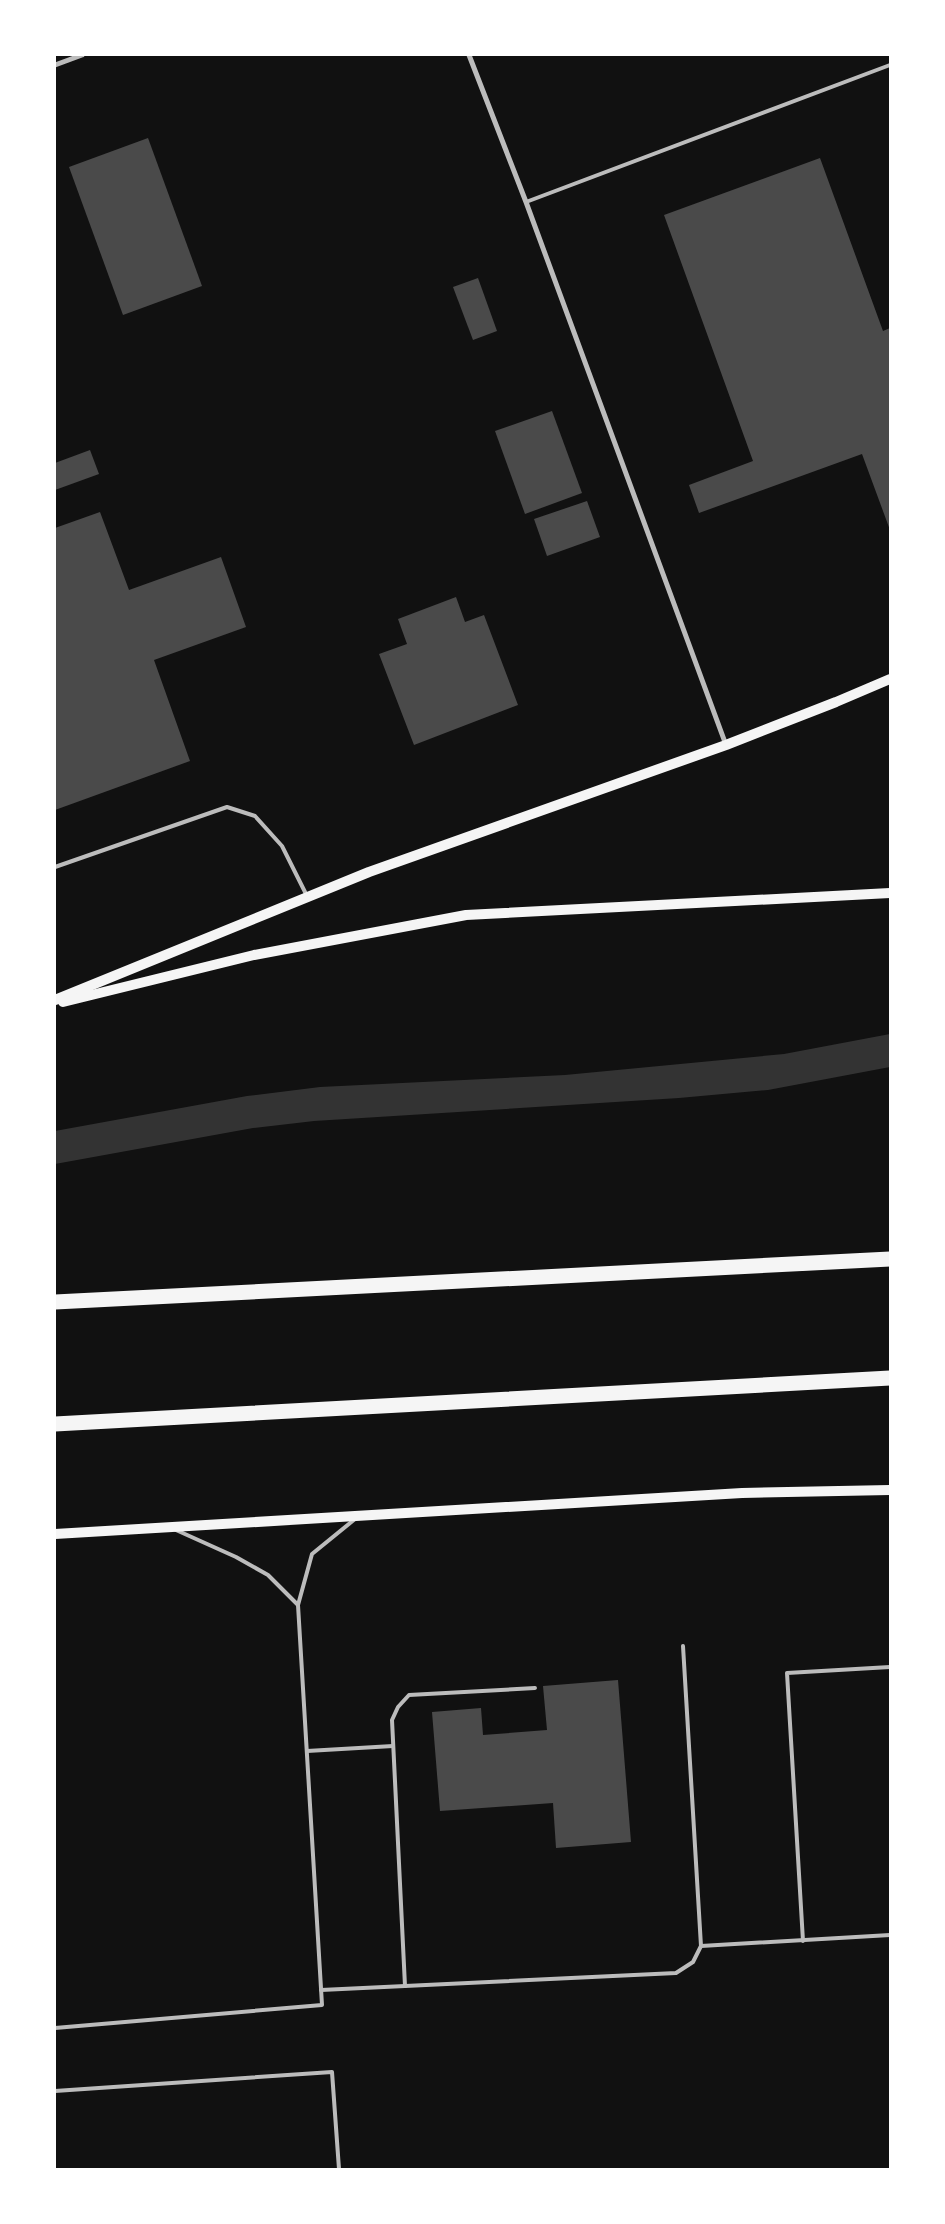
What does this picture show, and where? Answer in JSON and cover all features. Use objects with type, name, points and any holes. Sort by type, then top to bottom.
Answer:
[{"type":"highway","points":[[55,1302],[890,1259]]},
{"type":"highway","points":[[55,1424],[890,1378]]},
{"type":"main road","points":[[55,1000],[369,872],[726,745],[890,679]]},
{"type":"main road","points":[[55,1004],[254,955],[466,915],[890,893]]},
{"type":"main road","points":[[55,1534],[742,1493],[890,1490]]},
{"type":"street","points":[[55,65],[82,55]]},
{"type":"street","points":[[469,55],[526,202],[726,745]]},
{"type":"lane","points":[[526,202],[890,65]]},
{"type":"lane","points":[[55,867],[227,807],[255,816],[282,846],[307,897]]},
{"type":"lane","points":[[55,2028],[322,2005],[298,1605],[312,1554],[360,1515]]},
{"type":"lane","points":[[168,1526],[236,1557],[268,1575],[298,1605]]},
{"type":"lane","points":[[321,1990],[676,1973],[693,1962],[701,1946],[683,1646]]},
{"type":"lane","points":[[803,1940],[787,1673],[890,1667]]},
{"type":"lane","points":[[405,1986],[392,1720],[398,1707],[409,1695],[535,1688]]},
{"type":"lane","points":[[307,1751],[393,1746]]},
{"type":"lane","points":[[701,1946],[890,1935]]},
{"type":"lane","points":[[55,2091],[332,2072],[339,2169]]},
{"type":"shaded area","points":[[890,1034],[890,1067],[768,1090],[679,1098],[314,1121],[253,1128],[55,1164],[55,1131],[247,1096],[320,1087],[565,1075],[784,1054]]},
{"type":"building","points":[[148,138],[202,286],[123,315],[69,167]]},
{"type":"building","points":[[820,158],[883,331],[890,328],[890,530],[862,454],[699,513],[689,485],[753,461],[664,215]]},
{"type":"building","points":[[478,278],[497,331],[473,340],[453,287]]},
{"type":"building","points":[[552,411],[582,493],[525,514],[495,431]]},
{"type":"building","points":[[90,450],[99,474],[55,490],[55,463]]},
{"type":"building","points":[[587,501],[600,537],[547,556],[534,519]]},
{"type":"building","points":[[100,512],[129,590],[221,557],[246,627],[154,660],[190,761],[55,810],[55,528]]},
{"type":"building","points":[[456,597],[465,622],[484,615],[518,705],[414,745],[379,654],[407,644],[398,619]]},
{"type":"building","points":[[618,1680],[631,1842],[556,1848],[553,1803],[440,1811],[432,1712],[481,1708],[483,1735],[547,1730],[543,1686]]}]
